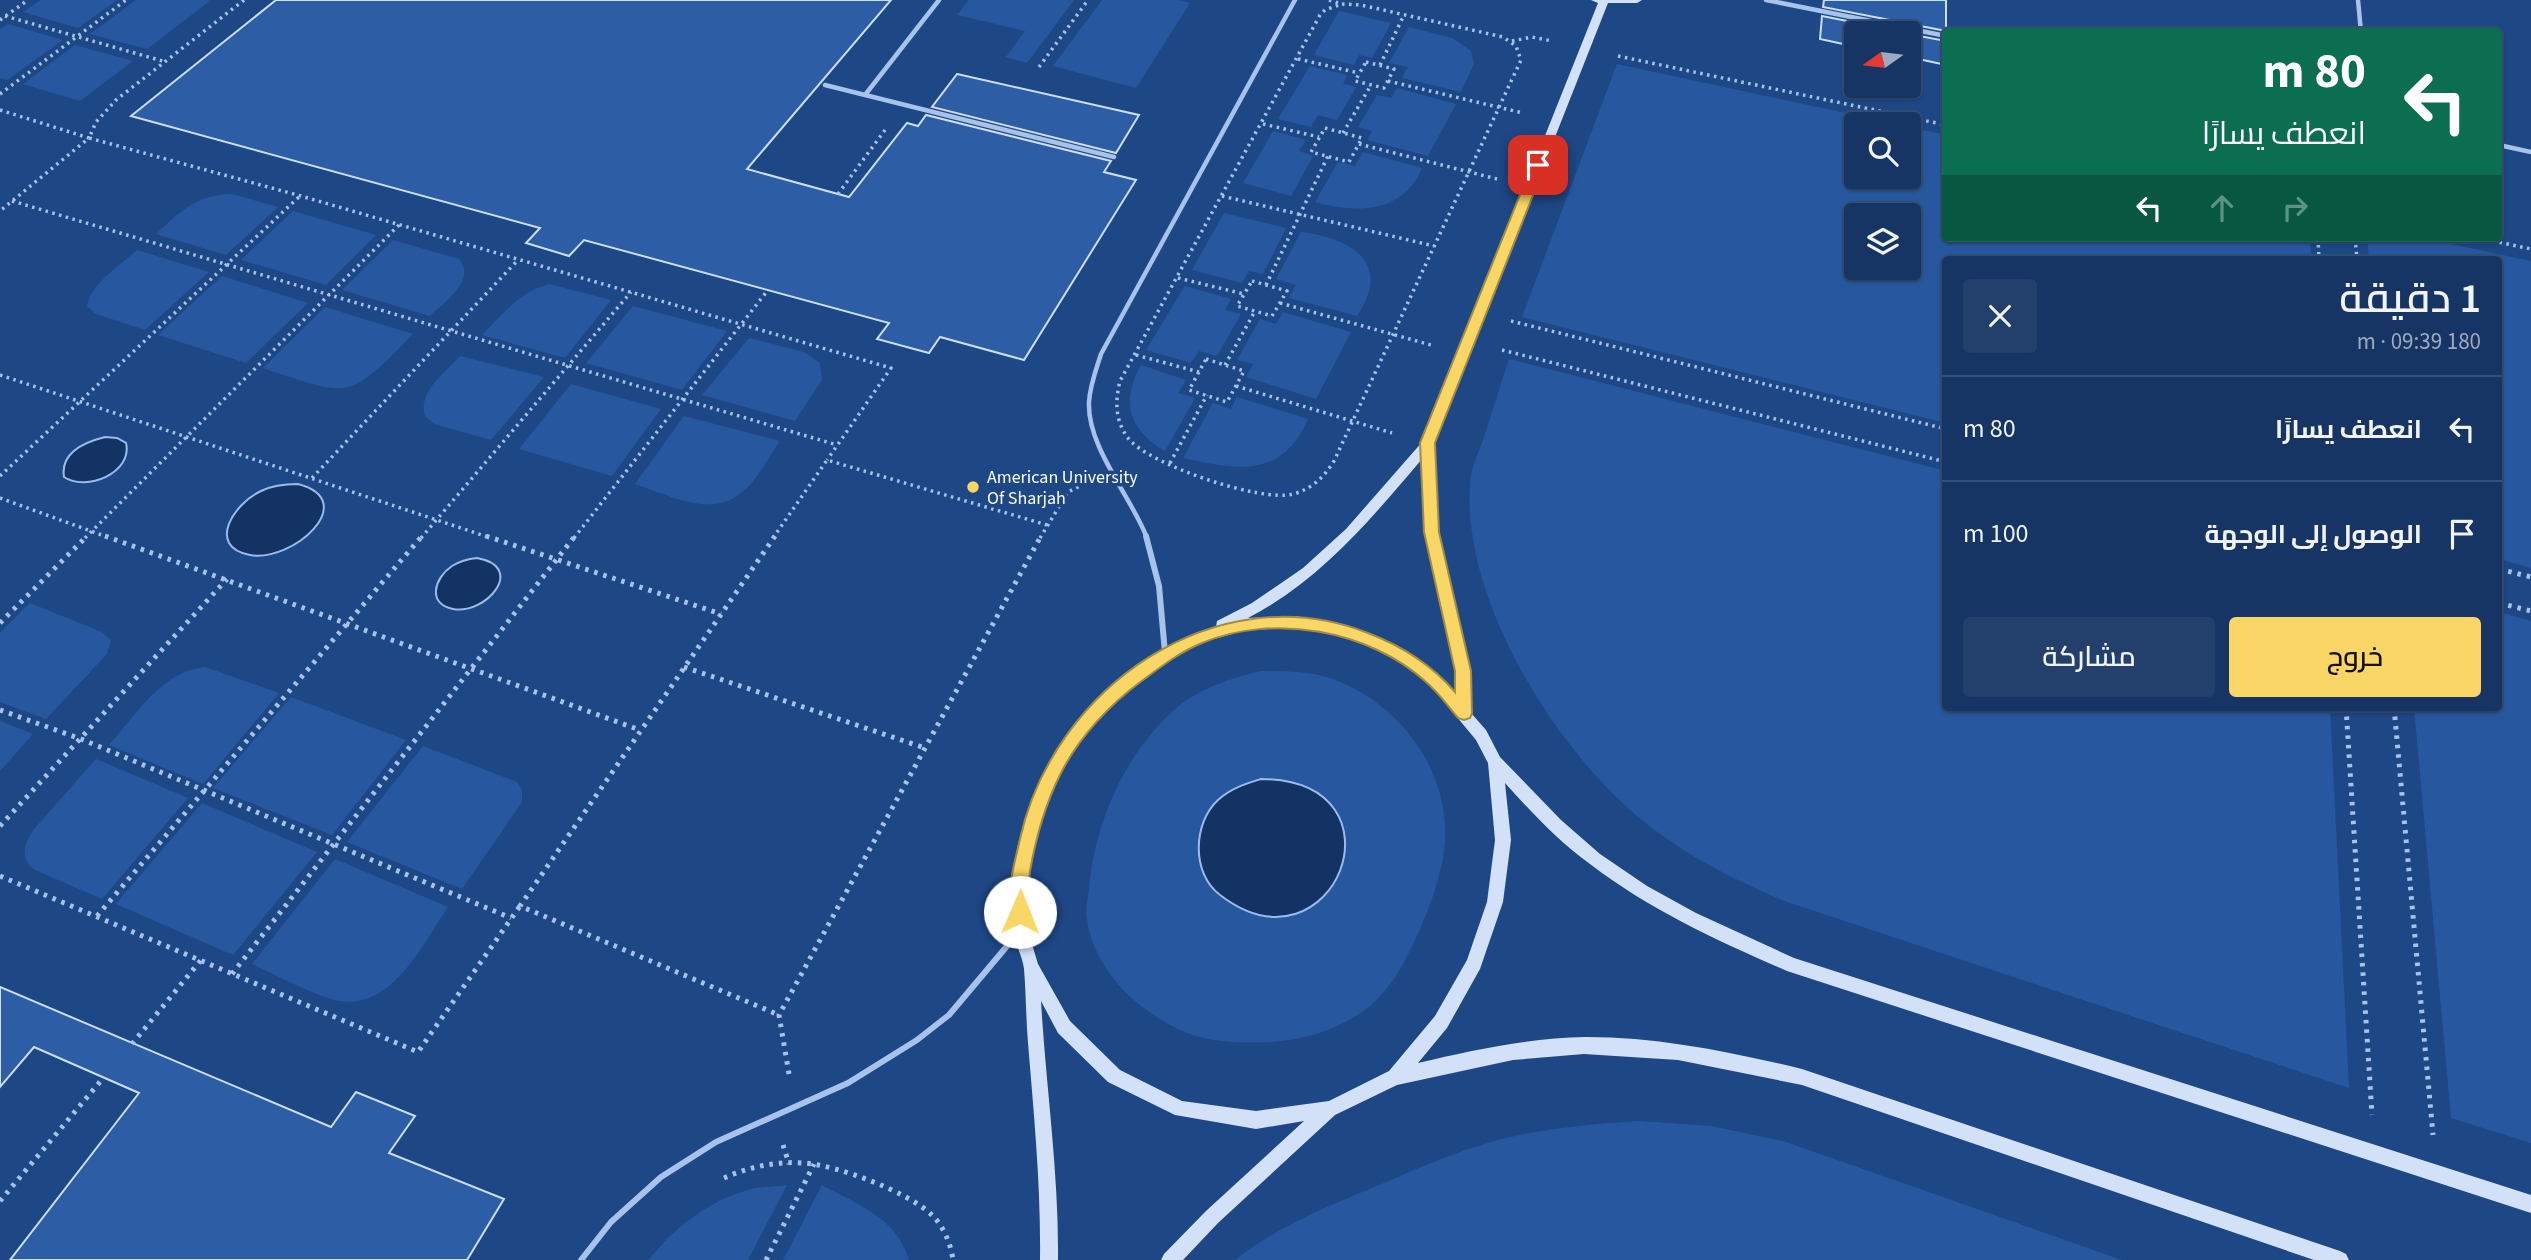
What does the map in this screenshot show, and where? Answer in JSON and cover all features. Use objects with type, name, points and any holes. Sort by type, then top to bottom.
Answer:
[{"type":"street","points":[[1330,1109],[1256,1120],[1181,1109],[1114,1076],[1064,1027],[1031,967],[1020,931],[1021,874],[1033,819],[1054,769],[1084,724],[1122,686],[1165,655],[1257,607],[1308,572],[1351,533],[1428,443],[1585,49],[1600,1],[1637,0]]},
{"type":"street","points":[[1428,443],[1431,532],[1463,671],[1464,713]]},
{"type":"street","points":[[1199,637],[1247,624],[1296,622],[1345,631],[1391,649],[1432,677],[1481,735],[1495,762],[1541,811],[1594,858],[1655,900],[1723,935],[1793,965],[2531,1205]]},
{"type":"street","points":[[1395,1077],[1441,1022],[1461,987],[1474,963],[1494,901],[1503,840],[1495,762]]},
{"type":"street","points":[[1031,967],[1033,1025],[1047,1162],[1049,1260]]},
{"type":"street","points":[[1170,1260],[1212,1217],[1330,1109],[1395,1077],[1475,1057],[1554,1047],[1636,1047],[1718,1057],[1802,1077],[2340,1260]]},
{"type":"lane","points":[[865,95],[939,0]]},
{"type":"lane","points":[[1165,655],[1157,568],[1140,521],[1092,431],[1087,412],[1087,392],[1105,346],[1295,0]]},
{"type":"lane","points":[[1766,0],[1942,35]]},
{"type":"lane","points":[[2358,0],[2361,28]]},
{"type":"lane","points":[[825,85],[1114,158]]},
{"type":"lane","points":[[2502,146],[2531,152]]},
{"type":"lane","points":[[581,1260],[611,1222],[661,1177],[716,1142],[848,1083],[917,1040],[949,1015],[1020,931]]},
{"type":"path","points":[[0,20],[28,0]]},
{"type":"path","points":[[0,94],[126,0]]},
{"type":"path","points":[[235,0],[243,1]]},
{"type":"path","points":[[1039,67],[1088,0]]},
{"type":"path","points":[[1329,0],[1361,5],[1512,41],[1532,37],[1942,124]]},
{"type":"path","points":[[0,211],[89,138],[105,110],[243,1]]},
{"type":"path","points":[[1342,4],[1325,10],[1320,15],[1120,381],[1116,397],[1121,429],[1139,450],[1270,496],[1298,494],[1322,480],[1334,461],[1521,60],[1522,53],[1512,41]]},
{"type":"path","points":[[1380,65],[1404,15]]},
{"type":"path","points":[[5,16],[167,62]]},
{"type":"path","points":[[1266,52],[1359,73]]},
{"type":"path","points":[[1366,62],[1380,65],[1394,69],[1384,88],[1355,81],[1366,62]]},
{"type":"path","points":[[1388,81],[1556,120]]},
{"type":"path","points":[[1343,134],[1371,85]]},
{"type":"path","points":[[838,194],[904,104]]},
{"type":"path","points":[[0,110],[89,138],[300,196],[891,368],[418,1052],[0,876]]},
{"type":"path","points":[[1231,117],[1320,137]]},
{"type":"path","points":[[1325,128],[1343,134],[1362,138],[1349,162],[1311,152],[1325,128]]},
{"type":"path","points":[[1359,144],[1530,187]]},
{"type":"path","points":[[1266,285],[1328,156]]},
{"type":"path","points":[[0,476],[300,196]]},
{"type":"path","points":[[1222,196],[1434,246]]},
{"type":"path","points":[[12,201],[838,445]]},
{"type":"path","points":[[0,623],[399,225]]},
{"type":"path","points":[[2498,242],[2531,249]]},
{"type":"path","points":[[312,478],[518,260]]},
{"type":"path","points":[[1147,270],[1244,295]]},
{"type":"path","points":[[1252,281],[1266,285],[1287,291],[1272,316],[1237,306],[1252,281]]},
{"type":"path","points":[[232,974],[768,290]]},
{"type":"path","points":[[97,916],[631,292]]},
{"type":"path","points":[[1280,303],[1463,353]]},
{"type":"path","points":[[1226,365],[1255,311]]},
{"type":"path","points":[[1479,313],[1942,428]]},
{"type":"path","points":[[1468,341],[1942,461]]},
{"type":"path","points":[[1105,346],[1199,372]]},
{"type":"path","points":[[1206,359],[1226,365],[1244,371],[1227,402],[1189,390],[1206,359]]},
{"type":"path","points":[[0,375],[721,614]]},
{"type":"path","points":[[1236,386],[1428,443]]},
{"type":"path","points":[[1170,463],[1207,396]]},
{"type":"path","points":[[827,460],[1047,525]]},
{"type":"path","points":[[791,1073],[779,1015],[1047,525],[1068,492]]},
{"type":"path","points":[[0,498],[640,730]]},
{"type":"path","points":[[2502,570],[2531,577]]},
{"type":"path","points":[[0,826],[227,579]]},
{"type":"path","points":[[2502,604],[2531,611]]},
{"type":"path","points":[[684,667],[925,748]]},
{"type":"path","points":[[0,710],[81,739],[511,918]]},
{"type":"path","points":[[2346,711],[2374,1153]]},
{"type":"path","points":[[2395,711],[2436,1174]]},
{"type":"path","points":[[520,906],[779,1015]]},
{"type":"path","points":[[132,1044],[201,960]]},
{"type":"path","points":[[0,1201],[104,1077]]},
{"type":"path","points":[[721,1179],[777,1164],[814,1164],[898,1193],[933,1214],[952,1252],[953,1260]]},
{"type":"path","points":[[766,1260],[814,1164]]},
{"type":"shaded area","points":[[41,0],[117,0],[78,28],[23,12]]},
{"type":"shaded area","points":[[136,0],[210,1],[147,49],[90,34]]},
{"type":"shaded area","points":[[969,0],[1074,0],[1027,63],[1006,57],[1025,31],[957,15]]},
{"type":"shaded area","points":[[1102,0],[1177,0],[1190,3],[1136,88],[1053,66]]},
{"type":"shaded area","points":[[1339,11],[1391,23],[1372,58],[1359,55],[1354,65],[1314,55]]},
{"type":"shaded area","points":[[8,24],[63,40],[7,80],[0,78],[0,29]]},
{"type":"shaded area","points":[[1409,27],[1452,38],[1471,51],[1474,64],[1461,92],[1402,78],[1408,67],[1389,63]]},
{"type":"shaded area","points":[[75,45],[133,61],[80,101],[23,84]]},
{"type":"shaded area","points":[[1617,64],[1844,113],[1844,189],[1921,189],[1921,130],[1942,134],[1942,242],[2310,242],[2311,256],[1942,256],[1942,422],[1522,317]]},
{"type":"shaded area","points":[[1310,66],[1347,75],[1343,84],[1356,87],[1337,120],[1318,115],[1311,127],[1278,119]]},
{"type":"shaded area","points":[[1397,88],[1456,104],[1428,156],[1367,140],[1372,131],[1358,127],[1377,95],[1391,98]]},
{"type":"shaded area","points":[[1273,131],[1306,140],[1299,151],[1313,156],[1291,196],[1243,183]]},
{"type":"shaded area","points":[[1363,152],[1422,168],[1414,183],[1391,202],[1362,208],[1346,208],[1315,202],[1338,162],[1355,166]]},
{"type":"shaded area","points":[[232,194],[278,207],[226,255],[156,234],[181,212],[199,201]]},
{"type":"shaded area","points":[[293,211],[376,235],[326,285],[241,260]]},
{"type":"shaded area","points":[[1224,213],[1286,228],[1263,274],[1249,271],[1242,283],[1192,270]]},
{"type":"shaded area","points":[[1301,232],[1336,240],[1361,256],[1368,268],[1370,281],[1367,297],[1357,316],[1289,298],[1296,285],[1276,279]]},
{"type":"shaded area","points":[[393,240],[459,259],[463,267],[461,283],[430,316],[342,290]]},
{"type":"shaded area","points":[[2367,242],[2441,242],[2531,261],[2531,568],[2502,560],[2502,256],[2369,256]]},
{"type":"shaded area","points":[[137,250],[209,272],[145,330],[96,314],[87,306],[100,283]]},
{"type":"shaded area","points":[[222,276],[308,303],[246,363],[158,335]]},
{"type":"shaded area","points":[[549,284],[611,300],[565,358],[482,335],[520,298]]},
{"type":"shaded area","points":[[1185,286],[1231,299],[1225,310],[1241,314],[1217,356],[1199,351],[1191,363],[1146,350]]},
{"type":"shaded area","points":[[633,306],[727,331],[682,390],[586,363]]},
{"type":"shaded area","points":[[325,307],[413,334],[374,372],[360,382],[346,387],[332,388],[314,384],[263,368]]},
{"type":"shaded area","points":[[1283,312],[1351,332],[1316,399],[1246,377],[1253,364],[1237,360],[1260,319],[1276,324]]},
{"type":"shaded area","points":[[749,338],[804,352],[820,363],[822,380],[795,421],[702,395]]},
{"type":"shaded area","points":[[460,356],[544,377],[491,440],[434,424],[425,416],[425,399],[429,391]]},
{"type":"shaded area","points":[[1509,359],[1942,470],[1942,711],[2330,711],[2349,1088],[1787,902],[1701,860],[1652,828],[1617,798],[1583,761],[1550,718],[1521,671],[1497,621],[1480,571],[1471,522],[1471,475]]},
{"type":"shaded area","points":[[1141,365],[1186,380],[1178,393],[1195,398],[1165,451],[1143,434],[1132,414],[1131,391]]},
{"type":"shaded area","points":[[571,384],[661,409],[612,476],[519,449]]},
{"type":"shaded area","points":[[1237,397],[1308,419],[1285,452],[1256,466],[1239,467],[1183,458],[1213,403],[1231,409]]},
{"type":"shaded area","points":[[684,416],[780,441],[752,483],[728,501],[715,504],[688,502],[635,484]]},
{"type":"shaded area","points":[[105,437],[117,438],[126,443],[126,454],[115,471],[95,481],[73,481],[64,477],[64,468],[70,455],[82,445]]},
{"type":"shaded area","points":[[298,484],[316,492],[323,503],[322,516],[314,529],[301,541],[267,555],[250,555],[236,550],[229,543],[229,524],[234,514],[251,497],[270,487]]},
{"type":"shaded area","points":[[477,558],[492,563],[499,571],[500,580],[496,589],[478,605],[466,609],[453,609],[439,602],[436,590],[446,571],[464,560]]},
{"type":"shaded area","points":[[30,603],[102,632],[111,641],[107,654],[46,719],[0,702],[0,633]]},
{"type":"shaded area","points":[[2502,613],[2531,621],[2531,1143],[2451,1118],[2414,711],[2502,711]]},
{"type":"shaded area","points":[[205,667],[279,693],[203,784],[109,745],[140,708],[163,686],[190,670]]},
{"type":"shaded area","points":[[1261,671],[1305,673],[1330,678],[1356,689],[1400,723],[1431,769],[1440,795],[1445,823],[1444,852],[1431,901],[1404,962],[1384,993],[1366,1009],[1333,1028],[1298,1038],[1261,1042],[1212,1040],[1179,1029],[1149,1012],[1121,988],[1105,967],[1093,944],[1086,912],[1092,865],[1097,841],[1115,793],[1140,748],[1156,729],[1173,711],[1193,696],[1215,685]],"holes":[[[1261,779],[1295,784],[1326,799],[1214,891],[1202,869],[1198,846],[1237,786]]]},
{"type":"shaded area","points":[[291,697],[406,740],[332,835],[213,788]]},
{"type":"shaded area","points":[[0,721],[33,734],[0,771]]},
{"type":"shaded area","points":[[423,746],[517,782],[522,790],[522,802],[462,889],[347,842]]},
{"type":"shaded area","points":[[96,759],[188,798],[102,899],[35,870],[25,856],[28,840],[34,829]]},
{"type":"shaded area","points":[[1261,779],[1308,788],[1335,810],[1345,839],[1340,870],[1323,897],[1296,914],[1261,915],[1220,895],[1211,886],[1200,861],[1200,834],[1210,810],[1228,792]]},
{"type":"shaded area","points":[[202,803],[317,852],[233,955],[116,904]]},
{"type":"shaded area","points":[[335,859],[448,907],[402,974],[387,988],[370,998],[352,1002],[331,999],[252,964]]},
{"type":"shaded area","points":[[1639,1121],[1711,1126],[1783,1141],[2122,1260],[1235,1260],[1266,1238],[1315,1212],[1467,1150],[1536,1132]]},
{"type":"shaded area","points":[[787,1185],[748,1260],[649,1260],[669,1237],[693,1217],[719,1201],[753,1189]]},
{"type":"shaded area","points":[[822,1185],[862,1206],[885,1223],[903,1245],[909,1260],[783,1260]]},
{"type":"building","points":[[276,0],[891,0],[747,169],[849,197],[907,123],[918,126],[926,115],[1111,161],[1104,172],[1136,180],[1024,360],[940,337],[929,353],[877,339],[889,323],[584,240],[569,256],[526,243],[540,228],[131,116]]},
{"type":"building","points":[[1824,0],[1946,0],[1946,28],[1942,30],[1922,26],[1922,21],[1895,21],[1823,7]]},
{"type":"building","points":[[1822,16],[1847,21],[1844,21],[1844,44],[1820,39]]},
{"type":"building","points":[[1922,36],[1942,40],[1942,64],[1922,60]]},
{"type":"building","points":[[957,74],[1139,115],[1116,153],[932,107]]},
{"type":"building","points":[[0,987],[331,1127],[356,1092],[415,1116],[389,1153],[504,1199],[467,1260],[10,1260],[139,1093],[34,1047],[0,1087]]},
{"type":"place","name":"American University Of Sharjah","points":[[973,487]]},
{"type":"route","points":[[1020,912],[1021,874],[1033,819],[1054,769],[1084,724],[1122,686],[1165,655],[1199,637],[1247,624],[1296,622],[1345,631],[1391,649],[1432,677],[1464,713],[1463,671],[1431,532],[1428,443],[1538,165]]}]
